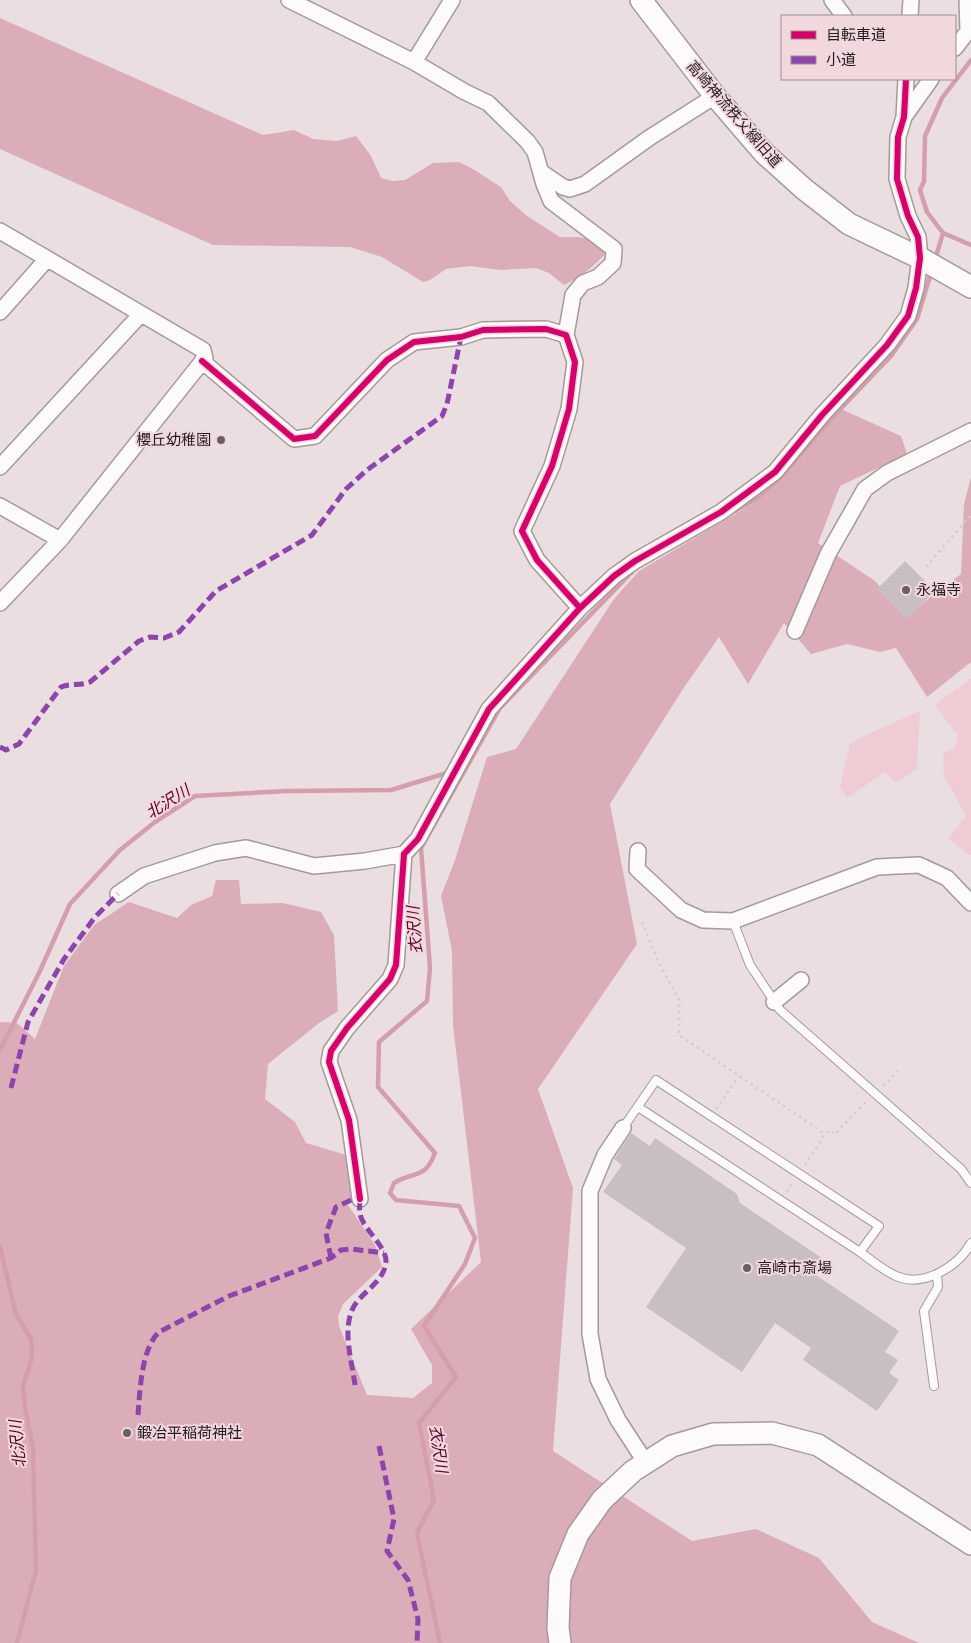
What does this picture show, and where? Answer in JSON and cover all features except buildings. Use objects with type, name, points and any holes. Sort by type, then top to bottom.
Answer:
[{"type":"street","points":[[289,0],[414,62],[488,103],[527,141],[535,152],[551,201],[614,249],[613,262],[598,276],[583,283],[573,295],[566,336],[575,362],[569,409],[552,466],[522,530],[537,560],[580,608]]},
{"type":"street","points":[[414,62],[452,0]]},
{"type":"street","name":"高崎神流秩父線旧道","points":[[641,0],[715,96],[764,153],[804,189],[849,224],[920,258],[971,287]]},
{"type":"street","points":[[832,0],[843,15]]},
{"type":"street","points":[[910,15],[911,0]]},
{"type":"street","points":[[956,47],[970,31],[967,0]]},
{"type":"street","points":[[118,894],[144,876],[215,853],[246,848],[314,866],[364,861],[404,854],[418,839],[489,709],[580,608],[614,576],[635,561],[722,512],[775,472],[822,415],[887,345],[908,316],[916,288],[920,258],[918,237],[908,216],[897,179],[898,137],[904,117],[906,80]]},
{"type":"street","points":[[904,117],[930,80]]},
{"type":"street","points":[[541,172],[563,187],[570,188],[586,184],[649,138],[715,96]]},
{"type":"street","points":[[0,231],[203,350],[205,358],[60,540],[0,603]]},
{"type":"street","points":[[0,312],[47,259]]},
{"type":"street","points":[[0,467],[141,314]]},
{"type":"street","points":[[202,361],[294,439],[315,436],[387,360],[414,342],[461,337],[483,330],[546,329],[566,336]]},
{"type":"street","points":[[795,631],[828,554],[865,489],[887,473],[971,432]]},
{"type":"street","points":[[0,506],[60,540]]},
{"type":"street","points":[[638,851],[638,869],[680,910],[703,920],[733,921],[877,867],[919,865],[947,878],[971,903]]},
{"type":"street","points":[[360,1199],[348,1120],[329,1062],[331,1051],[347,1028],[390,980],[396,965],[404,854]]},
{"type":"street","points":[[774,1002],[801,980]]},
{"type":"street","points":[[623,1128],[605,1155],[590,1190],[590,1334],[598,1379],[618,1420],[646,1463]]},
{"type":"street","points":[[560,1643],[558,1628],[560,1578],[578,1534],[602,1500],[633,1471],[672,1446],[713,1434],[772,1433],[818,1446],[971,1544]]},
{"type":"lane","points":[[733,921],[750,965],[780,1010],[961,1169],[971,1183]]},
{"type":"lane","points":[[623,1128],[656,1080],[878,1226],[860,1252]]},
{"type":"lane","points":[[638,1107],[896,1276],[907,1279],[925,1279],[937,1274],[954,1263],[966,1252],[971,1243]]},
{"type":"lane","points":[[934,1386],[924,1311],[938,1287],[937,1274]]},
{"type":"path","points":[[926,567],[971,514]]},
{"type":"path","points":[[642,922],[658,962],[679,1000],[679,1035],[825,1134]]},
{"type":"path","points":[[781,1200],[825,1134],[830,1130],[835,1134],[898,1071]]},
{"type":"shaded area","points":[[0,18],[263,135],[294,130],[313,139],[337,141],[356,136],[371,156],[381,178],[393,181],[405,180],[433,163],[459,162],[501,187],[510,201],[527,216],[560,237],[579,237],[599,242],[609,250],[588,270],[564,285],[549,273],[536,268],[501,270],[470,266],[446,269],[430,280],[423,282],[382,257],[350,247],[213,245],[0,149]]},
{"type":"shaded area","points":[[841,409],[901,436],[907,454],[840,486],[818,543],[875,581],[906,616],[961,574],[964,504],[971,477],[971,662],[927,697],[896,648],[880,652],[847,644],[811,654],[784,623],[748,684],[719,637],[683,689],[610,804],[637,944],[538,1089],[573,1188],[553,1451],[692,1541],[756,1529],[819,1558],[872,1622],[919,1643],[0,1643],[0,1022],[17,1023],[35,1039],[64,966],[94,925],[129,902],[177,918],[191,905],[212,896],[216,880],[239,880],[241,904],[283,903],[321,912],[334,935],[338,1011],[319,1023],[268,1064],[265,1099],[295,1122],[306,1143],[343,1154],[366,1169],[348,1205],[375,1245],[382,1267],[343,1304],[338,1316],[339,1326],[367,1395],[413,1398],[432,1383],[432,1365],[411,1329],[481,1262],[453,1025],[452,951],[441,896],[455,860],[487,757],[516,749],[614,599],[639,571],[757,501]]},
{"type":"shaded area","points":[[971,678],[971,856],[948,839],[966,816],[944,775],[943,754],[955,747],[958,736],[935,705]]},
{"type":"shaded area","points":[[920,711],[917,769],[896,783],[885,772],[847,798],[840,787],[850,744]]},
{"type":"waterway","name":"衣沢川","points":[[956,80],[971,60]]},
{"type":"waterway","name":"衣沢川","points":[[943,233],[927,212],[920,190],[924,181],[925,136],[942,98],[956,80]]},
{"type":"waterway","points":[[943,233],[971,245]]},
{"type":"waterway","name":"衣沢川","points":[[935,260],[943,233]]},
{"type":"waterway","name":"衣沢川","points":[[733,512],[756,499],[782,476],[829,421],[891,356],[917,319],[931,273]]},
{"type":"waterway","name":"衣沢川","points":[[440,1643],[417,1533],[434,1500],[419,1423],[456,1377],[424,1326],[465,1264],[475,1238],[459,1206],[396,1200],[390,1193],[394,1183],[418,1174],[427,1168],[435,1153],[378,1087],[379,1042],[427,1001],[430,968],[421,848],[500,708],[632,572]]},
{"type":"waterway","name":"北沢川","points":[[0,1050],[39,973],[70,904],[120,850],[155,822],[195,796],[287,791],[391,790],[450,772]]},
{"type":"waterway","name":"北沢川","points":[[0,1247],[16,1314],[31,1339],[32,1357],[23,1387],[33,1449],[36,1570],[17,1643]]},
{"type":"marked path","points":[[0,747],[6,750],[19,744],[61,687],[90,682],[139,641],[150,637],[164,638],[179,632],[216,591],[312,535],[346,489],[367,470],[442,416],[447,404],[461,337]]},
{"type":"marked path","points":[[11,1088],[28,1022],[64,959],[95,917],[118,894]]},
{"type":"marked path","points":[[331,1258],[326,1233],[336,1207],[360,1196]]},
{"type":"marked path","points":[[355,1385],[348,1336],[350,1317],[357,1302],[382,1275],[386,1261],[382,1249],[362,1220],[360,1199]]},
{"type":"marked path","points":[[138,1415],[142,1371],[148,1349],[159,1332],[229,1296],[331,1258],[341,1250],[352,1249],[384,1253]]},
{"type":"marked path","points":[[379,1446],[394,1519],[387,1551],[408,1580],[418,1619],[417,1643]]},
{"type":"cycle path","points":[[360,1199],[349,1120],[329,1062],[331,1051],[347,1028],[390,979],[396,965],[404,854],[418,839],[489,709],[580,608],[614,576],[635,561],[721,512],[775,472],[822,415],[887,345],[908,316],[916,288],[920,258],[918,237],[908,216],[897,179],[898,137],[904,117],[906,80]]},
{"type":"cycle path","points":[[202,361],[294,439],[315,436],[387,360],[414,342],[461,337],[483,330],[546,329],[566,335],[575,362],[569,409],[552,466],[522,531],[537,560],[580,608]]},
{"type":"place","name":"櫻丘幼稚園","points":[[221,440]]},
{"type":"place","name":"永福寺","points":[[906,590]]},
{"type":"place","name":"高崎市斎場","points":[[747,1268]]},
{"type":"place","name":"鍛冶平稲荷神社","points":[[127,1433]]}]
